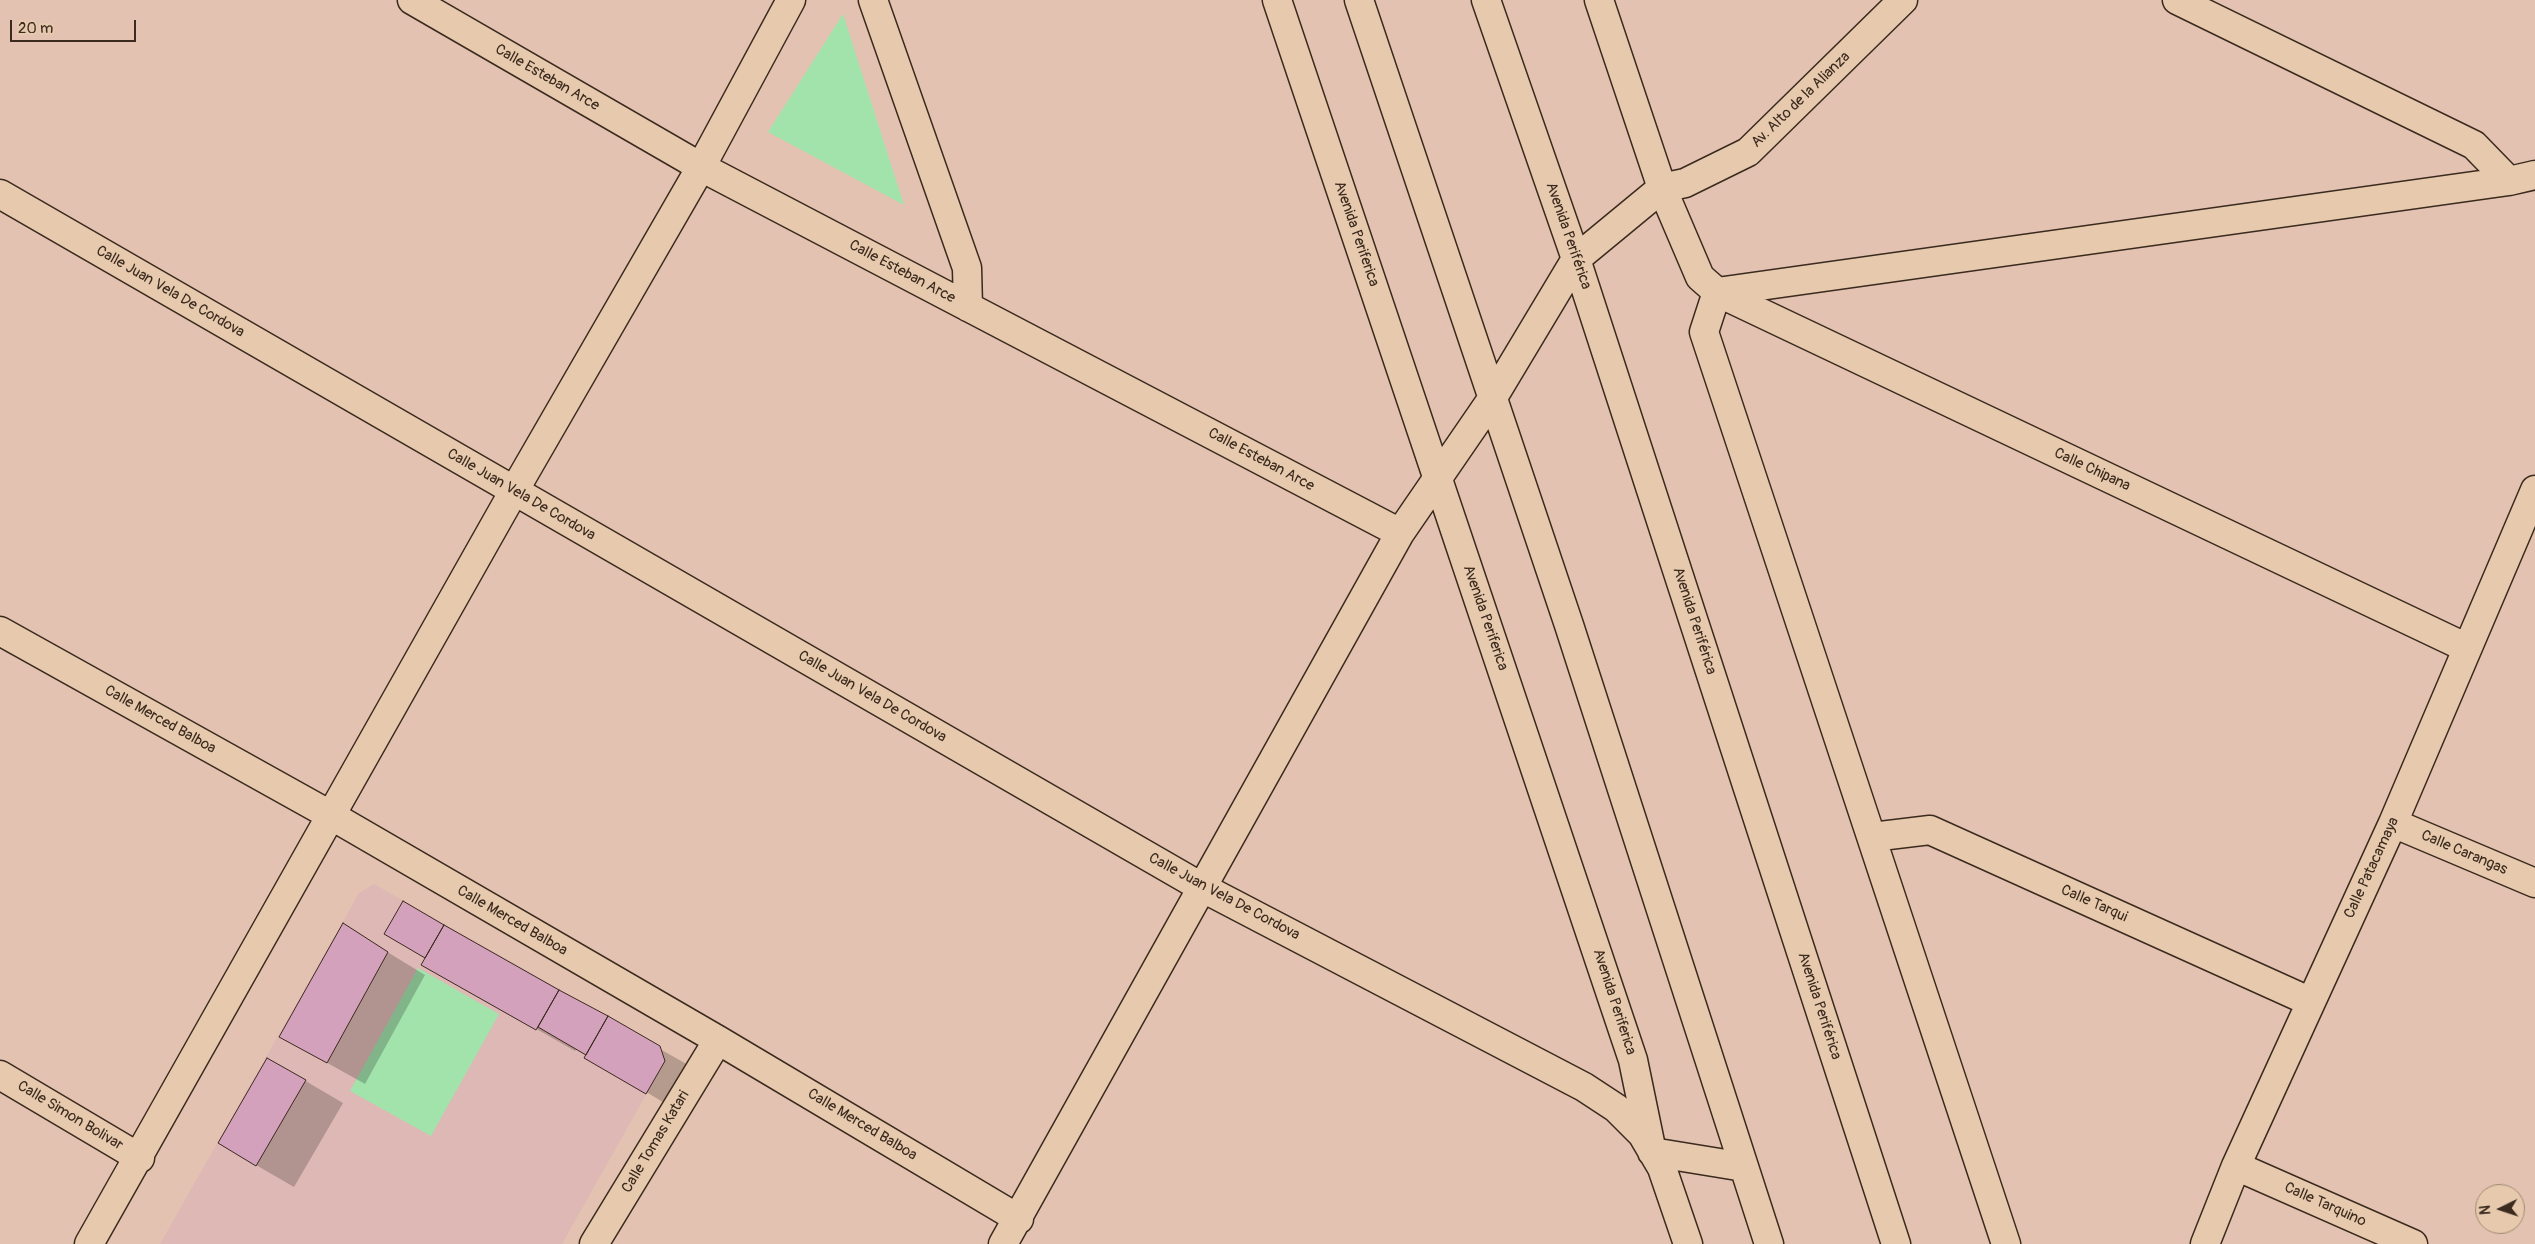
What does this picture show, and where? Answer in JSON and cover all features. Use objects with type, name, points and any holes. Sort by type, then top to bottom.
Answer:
[{"type":"street","name":"Calle Esteban Arce","points":[[412,0],[701,167],[1400,533]]},
{"type":"street","points":[[89,1244],[140,1158],[514,491],[701,167],[791,0]]},
{"type":"street","points":[[873,0],[967,268],[968,307]]},
{"type":"street","name":"Avenida Periferica","points":[[1277,0],[1633,1060],[1652,1152]]},
{"type":"street","points":[[1359,0],[1569,625],[1769,1244]]},
{"type":"street","name":"Avenida Periférica","points":[[1486,0],[1576,259],[1896,1244]]},
{"type":"street","name":"Calle Chipana","points":[[1599,0],[1662,188],[1700,277],[1717,292],[2467,648]]},
{"type":"street","name":"Av. Alto de la Alianza","points":[[1004,1244],[1400,533],[1492,399],[1576,259],[1662,188],[1685,183],[1748,152],[1903,0]]},
{"type":"street","points":[[2177,0],[2474,145],[2522,178]]},
{"type":"street","points":[[2006,1244],[1704,332],[1717,292],[2522,178]]},
{"type":"street","name":"Calle Juan Vela De Cordova","points":[[0,194],[1203,888],[1584,1087],[1616,1108],[1642,1134],[1662,1168],[1688,1244]]},
{"type":"street","name":"Calle Patacamaya","points":[[2205,1244],[2236,1166],[2393,823],[2535,490]]},
{"type":"street","name":"Calle Merced Balboa","points":[[0,631],[332,816],[718,1040],[1019,1219]]},
{"type":"street","name":"Calle Carangas","points":[[2393,823],[2535,883]]},
{"type":"street","name":"Calle Tarqui","points":[[1872,837],[1930,830],[2311,1002]]},
{"type":"street","name":"Calle Tomas Katari","points":[[594,1244],[718,1040]]},
{"type":"street","name":"Calle Simon Bolivar","points":[[0,1075],[140,1158]]},
{"type":"street","points":[[1652,1152],[1744,1167]]},
{"type":"street","name":"Calle Tarquino","points":[[2236,1166],[2413,1244]]},
{"type":"shaded area","points":[[374,884],[660,1046],[665,1061],[562,1244],[160,1244],[359,893]]},
{"type":"green space","points":[[843,14],[904,205],[768,132]]},
{"type":"green space","points":[[418,968],[499,1014],[431,1136],[350,1091]]},
{"type":"building","points":[[403,901],[444,925],[425,958],[384,934]]},
{"type":"building","points":[[343,923],[388,952],[327,1063],[279,1037]]},
{"type":"building","points":[[444,925],[559,990],[536,1030],[421,965]]},
{"type":"building","points":[[559,990],[608,1016],[586,1055],[538,1027]]},
{"type":"building","points":[[608,1016],[660,1046],[665,1061],[646,1094],[584,1058]]},
{"type":"building","points":[[267,1058],[306,1080],[256,1166],[218,1143]]}]
